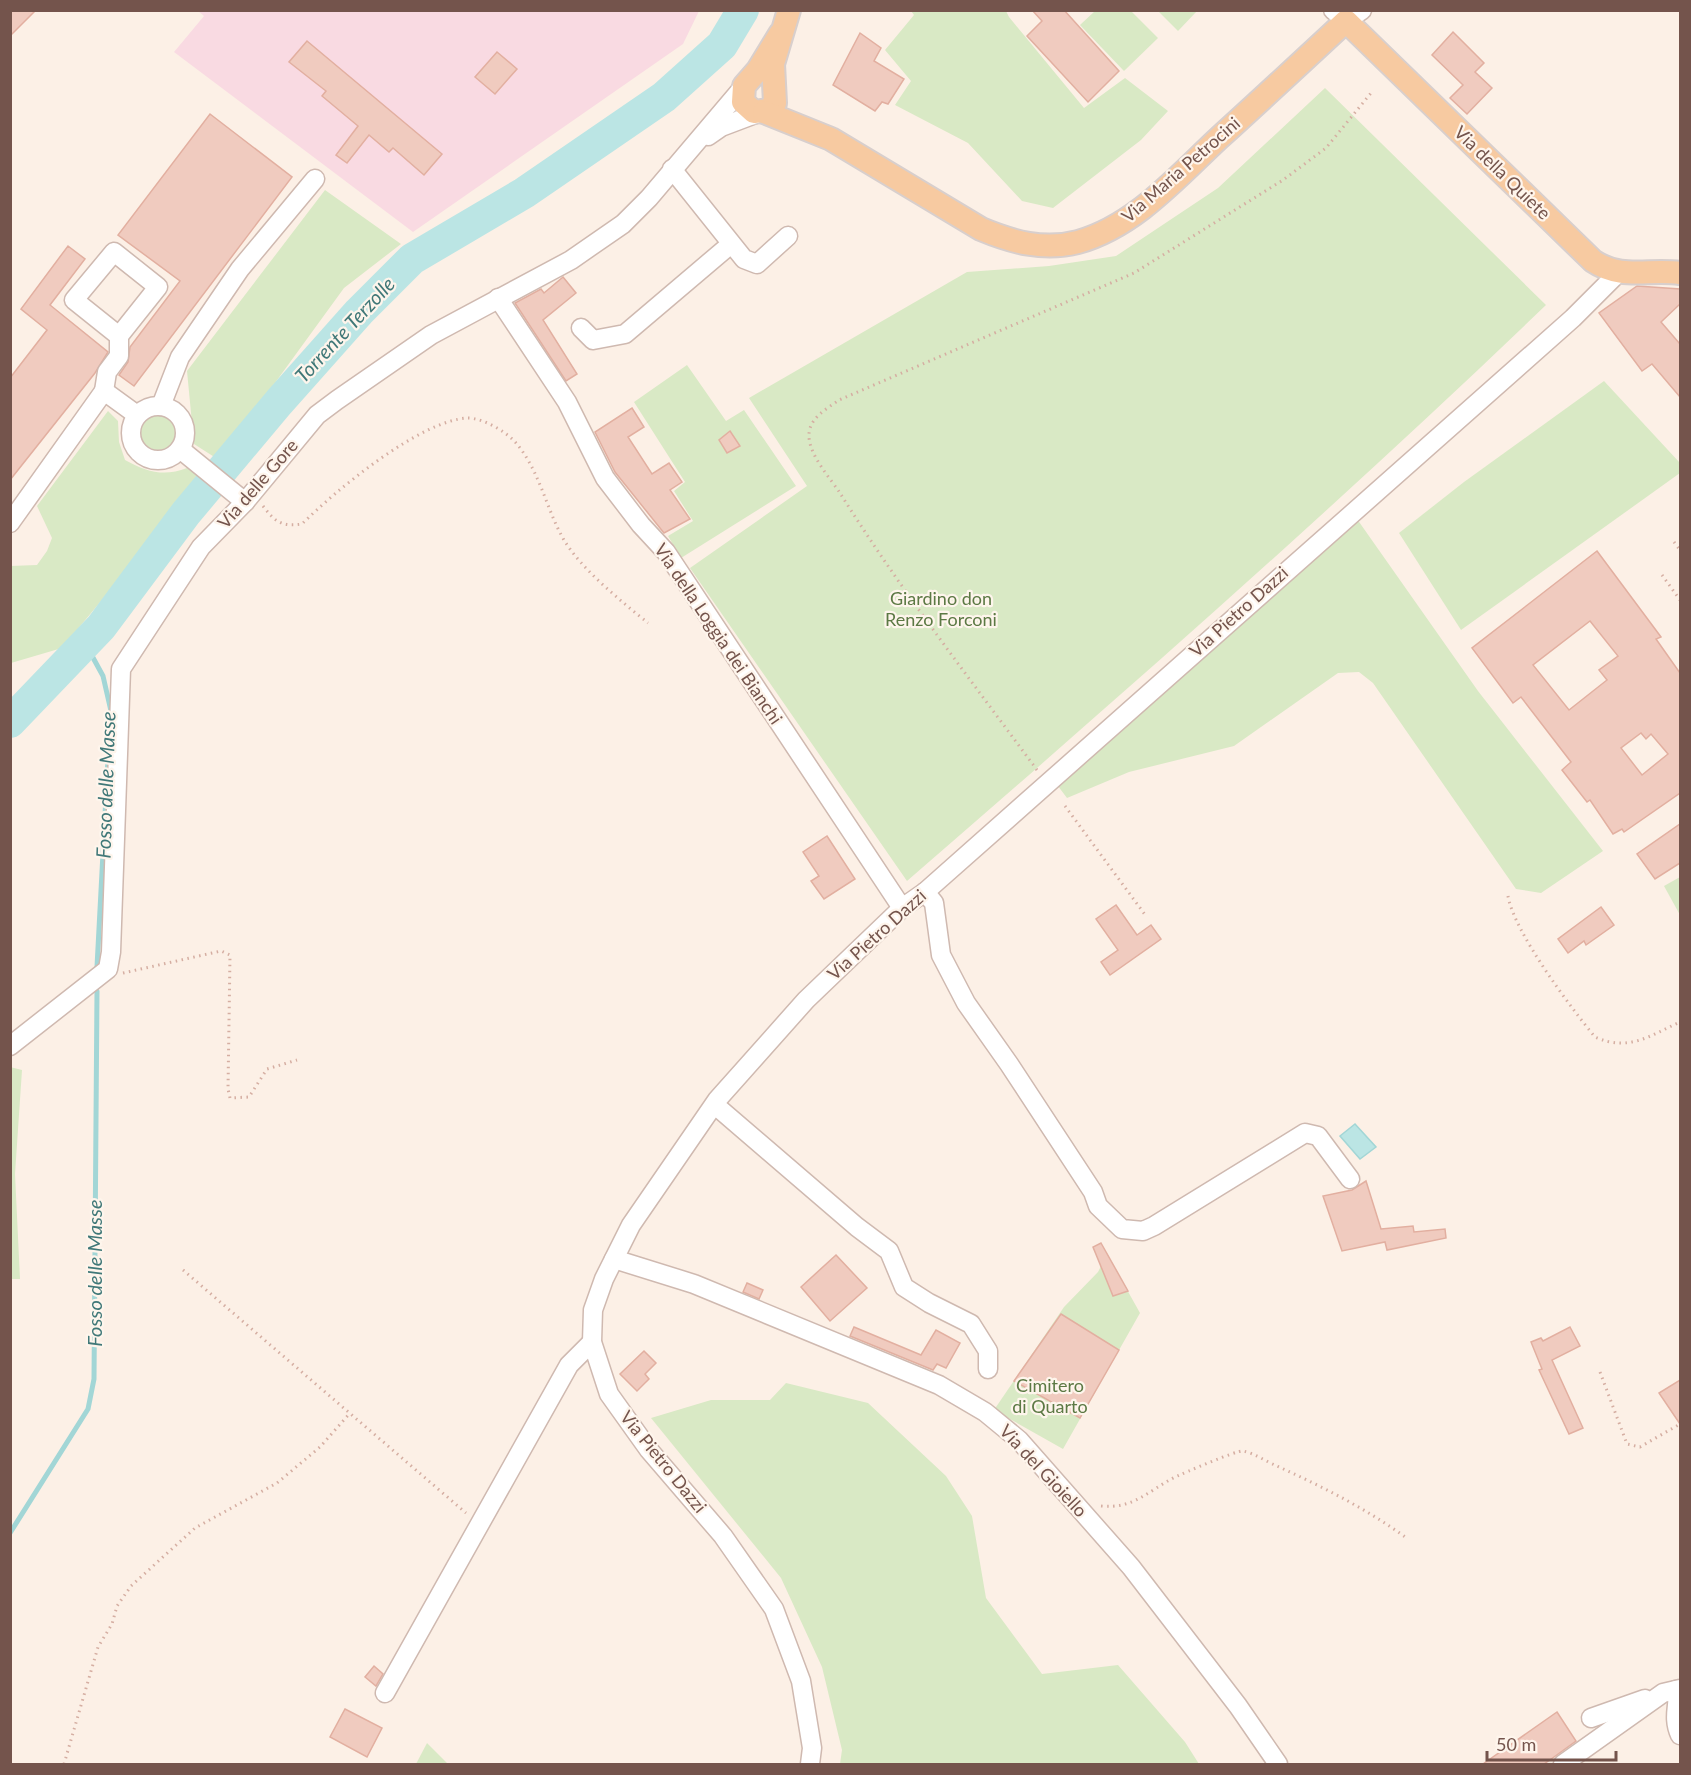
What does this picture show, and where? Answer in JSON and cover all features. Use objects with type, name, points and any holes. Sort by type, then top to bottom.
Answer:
[{"type":"main road","name":"Via delle Gore","points":[[746,84],[780,34],[789,10]]},
{"type":"main road","name":"Via Maria Petrocini","points":[[774,88],[793,110],[831,139],[981,229],[1002,238],[1039,246],[1079,242],[1107,230],[1146,205],[1347,14]]},
{"type":"main road","name":"Via della Quiete","points":[[1347,14],[1593,261],[1608,271],[1618,273]]},
{"type":"main road","name":"Via delle Gore","points":[[761,113],[775,103],[774,88],[780,34]]},
{"type":"main road","points":[[761,113],[751,111],[743,102],[746,84],[758,78],[774,88]]},
{"type":"main road","name":"Via Maria Petrocini","points":[[761,113],[831,139]]},
{"type":"main road","points":[[1618,273],[1652,271],[1680,273]]},
{"type":"street","name":"Via delle Gore","points":[[106,971],[111,952],[121,669],[201,547],[243,495],[324,410],[431,335],[571,260],[623,224],[644,204],[746,84]]},
{"type":"street","name":"Via delle Gore","points":[[692,147],[721,127],[761,113]]},
{"type":"street","points":[[672,169],[744,259],[757,264],[788,236]]},
{"type":"street","points":[[161,406],[180,357],[240,269],[315,179]]},
{"type":"street","points":[[581,328],[593,340],[625,334],[730,244]]},
{"type":"street","points":[[10,522],[104,391],[106,372],[119,356],[119,336],[158,287],[114,252],[74,300],[119,336]]},
{"type":"street","name":"Via Pietro Dazzi","points":[[810,1764],[812,1748],[801,1681],[774,1609],[723,1536],[649,1450],[609,1394],[592,1342],[593,1310],[631,1225],[715,1104],[806,1000],[902,908],[925,891],[1573,318],[1618,273]]},
{"type":"street","name":"Via della Loggia dei Bianchi","points":[[498,298],[567,402],[605,478],[640,525],[666,552],[902,908]]},
{"type":"street","points":[[104,391],[137,415]]},
{"type":"street","points":[[152,406],[161,406],[170,409],[183,422],[185,431],[180,449],[174,455],[157,460],[141,454],[131,440],[132,423],[137,415],[152,406]]},
{"type":"street","points":[[180,449],[243,495]]},
{"type":"street","points":[[925,891],[934,903],[941,955],[966,1003],[1022,1083],[1093,1192],[1098,1206],[1122,1229],[1134,1232],[1154,1226],[1305,1133],[1318,1136],[1350,1179]]},
{"type":"street","points":[[10,1046],[106,971]]},
{"type":"street","points":[[715,1104],[889,1251],[904,1287],[929,1303],[971,1324],[988,1351],[988,1369]]},
{"type":"street","name":"Via del Gioiello","points":[[614,1259],[694,1284],[939,1385],[985,1412],[1019,1440],[1131,1567],[1238,1706],[1278,1764]]},
{"type":"street","points":[[385,1693],[569,1365],[592,1342]]},
{"type":"street","points":[[1591,1718],[1673,1691]]},
{"type":"street","points":[[1673,1691],[1678,1697],[1675,1721],[1680,1735]]},
{"type":"street","points":[[1563,1764],[1673,1691]]},
{"type":"path","points":[[1048,782],[1000,721],[861,528],[815,454],[809,440],[810,427],[817,416],[838,400],[1134,273],[1292,174],[1326,148],[1371,93]]},
{"type":"path","points":[[243,495],[275,521],[287,526],[302,524],[402,443],[446,423],[470,418],[492,425],[515,441],[538,480],[565,541],[588,571],[648,622]]},
{"type":"path","points":[[1674,542],[1680,550]]},
{"type":"path","points":[[1662,575],[1680,600]]},
{"type":"path","points":[[1065,806],[1146,916]]},
{"type":"path","points":[[1508,896],[1509,905],[1534,951],[1595,1037],[1611,1044],[1634,1044],[1680,1022]]},
{"type":"path","points":[[106,971],[130,973],[221,951],[230,956],[231,964],[228,1031],[230,1098],[249,1097],[267,1069],[279,1063],[297,1060]]},
{"type":"path","points":[[183,1270],[479,1525]]},
{"type":"path","points":[[1600,1372],[1627,1444],[1640,1448],[1680,1424]]},
{"type":"path","points":[[64,1764],[98,1647],[112,1624],[117,1606],[131,1586],[195,1528],[277,1483],[320,1447],[350,1413]]},
{"type":"path","points":[[1086,1515],[1094,1505],[1131,1504],[1177,1476],[1209,1465],[1228,1453],[1243,1451],[1365,1509],[1408,1539]]},
{"type":"shaded area","points":[[198,11],[699,11],[683,44],[413,232],[174,52],[204,16]]},
{"type":"green space","points":[[911,11],[1006,11],[1084,108],[1125,78],[1168,111],[1141,140],[1053,208],[1022,201],[968,143],[895,105],[911,81],[885,50],[914,15]]},
{"type":"green space","points":[[1095,11],[1131,11],[1158,38],[1124,71],[1080,25]]},
{"type":"green space","points":[[1158,11],[1197,11],[1178,31]]},
{"type":"green space","name":"Giardino don Renzo Forconi","points":[[1325,88],[1546,305],[1389,453],[1230,597],[907,881],[690,568],[807,486],[749,398],[967,272],[1049,266],[1116,256],[1218,188]]},
{"type":"green space","points":[[325,190],[401,244],[344,288],[219,460],[194,444],[187,371]]},
{"type":"green space","points":[[687,365],[726,421],[744,410],[796,486],[681,558],[668,536],[693,521],[674,491],[685,482],[634,402]]},
{"type":"green space","points":[[1604,381],[1680,463],[1680,473],[1461,630],[1399,533],[1464,482]]},
{"type":"green space","points":[[108,411],[118,421],[119,442],[125,460],[141,468],[163,473],[187,468],[203,478],[62,648],[11,663],[10,566],[37,565],[47,551],[52,538],[37,506]]},
{"type":"green space","points":[[158,414],[171,419],[176,432],[171,445],[158,450],[145,445],[140,432],[145,419]]},
{"type":"green space","points":[[1357,519],[1478,691],[1603,851],[1541,893],[1516,889],[1373,683],[1359,672],[1338,673],[1234,746],[1129,772],[1067,798],[1058,786]]},
{"type":"green space","points":[[1680,877],[1680,915],[1664,886]]},
{"type":"green space","points":[[10,1067],[22,1070],[15,1174],[20,1279],[10,1279]]},
{"type":"green space","name":"Cimitero di Quarto","points":[[1107,1254],[1140,1313],[1063,1449],[994,1410],[1064,1307],[1098,1272]]},
{"type":"green space","points":[[786,1383],[868,1403],[946,1476],[972,1516],[986,1598],[1042,1674],[1118,1665],[1185,1742],[1199,1764],[840,1764],[842,1750],[822,1667],[781,1578],[651,1418],[711,1400],[770,1400]]},
{"type":"green space","points":[[427,1743],[448,1764],[416,1764]]},
{"type":"water","points":[[1355,1124],[1376,1147],[1360,1159],[1340,1136]]},
{"type":"building","points":[[10,10],[36,10],[10,36]]},
{"type":"building","points":[[1032,10],[1064,10],[1119,71],[1088,102],[1027,36],[1042,21]]},
{"type":"building","points":[[1453,32],[1484,63],[1475,72],[1492,88],[1467,114],[1450,98],[1463,85],[1432,55]]},
{"type":"building","points":[[860,33],[881,48],[874,61],[904,79],[888,104],[882,102],[875,111],[833,85]]},
{"type":"building","points":[[307,41],[442,154],[424,175],[393,148],[389,152],[369,135],[347,163],[336,155],[358,126],[322,96],[326,91],[289,62]]},
{"type":"building","points":[[497,52],[517,69],[495,94],[475,77]]},
{"type":"building","points":[[210,114],[292,177],[134,386],[119,375],[128,362],[130,347],[180,281],[118,235]]},
{"type":"building","points":[[68,246],[85,259],[50,305],[108,352],[95,373],[10,480],[10,378],[47,330],[21,309]]},
{"type":"building","points":[[563,277],[576,293],[543,320],[577,374],[566,381],[515,303],[541,289],[544,293]]},
{"type":"building","points":[[1637,286],[1680,289],[1680,304],[1661,322],[1680,344],[1680,397],[1652,364],[1642,371],[1599,313]]},
{"type":"building","points":[[632,408],[644,427],[628,437],[652,474],[669,463],[682,482],[670,490],[690,519],[664,533],[615,472],[595,432]]},
{"type":"building","points":[[730,431],[740,446],[727,453],[719,440]]},
{"type":"building","points":[[1597,551],[1661,637],[1656,639],[1680,673],[1680,793],[1624,832],[1622,829],[1613,834],[1590,800],[1587,802],[1562,770],[1571,762],[1521,697],[1513,703],[1472,648]],"holes":[[[1590,621],[1618,656],[1599,670],[1607,680],[1569,710],[1533,665]],[[1641,733],[1646,739],[1651,734],[1668,754],[1642,775],[1621,748]]]},
{"type":"building","points":[[1680,824],[1680,863],[1655,879],[1637,854]]},
{"type":"building","points":[[827,836],[855,879],[824,899],[811,881],[819,876],[803,852]]},
{"type":"building","points":[[1116,905],[1137,935],[1151,925],[1161,939],[1110,975],[1101,962],[1118,950],[1096,919]]},
{"type":"building","points":[[1601,907],[1614,925],[1586,945],[1584,941],[1568,953],[1558,939]]},
{"type":"building","points":[[1366,1181],[1381,1229],[1413,1226],[1414,1232],[1445,1229],[1446,1238],[1387,1250],[1385,1242],[1342,1251],[1323,1196],[1352,1190]]},
{"type":"building","points":[[1101,1243],[1128,1291],[1113,1296],[1093,1247]]},
{"type":"building","points":[[836,1255],[867,1288],[830,1321],[801,1287]]},
{"type":"building","points":[[747,1283],[763,1290],[759,1299],[743,1292]]},
{"type":"building","points":[[1061,1314],[1119,1350],[1080,1418],[1014,1381]]},
{"type":"building","points":[[854,1327],[921,1355],[936,1330],[960,1343],[946,1368],[937,1364],[933,1370],[850,1336]]},
{"type":"building","points":[[1570,1327],[1580,1346],[1552,1360],[1583,1428],[1569,1434],[1539,1370],[1542,1369],[1531,1342],[1541,1338],[1543,1341]]},
{"type":"building","points":[[644,1351],[656,1363],[645,1374],[649,1379],[637,1391],[620,1374]]},
{"type":"building","points":[[1680,1380],[1680,1424],[1659,1393]]},
{"type":"building","points":[[374,1666],[383,1674],[376,1686],[365,1677]]},
{"type":"building","points":[[345,1709],[382,1728],[367,1757],[330,1737]]},
{"type":"building","points":[[1557,1712],[1576,1741],[1554,1757],[1544,1764],[1483,1764]]},
{"type":"waterway","name":"Torrente Terzolle","points":[[10,722],[101,627],[186,513],[279,402],[359,312],[412,259],[524,193],[664,97],[722,45],[743,10]]},
{"type":"waterway","name":"Fosso delle Masse","points":[[85,643],[103,676],[111,711]]},
{"type":"waterway","name":"Fosso delle Masse","points":[[97,967],[110,720]]},
{"type":"waterway","name":"Fosso delle Masse","points":[[10,1533],[88,1409],[94,1379],[97,991]]}]
